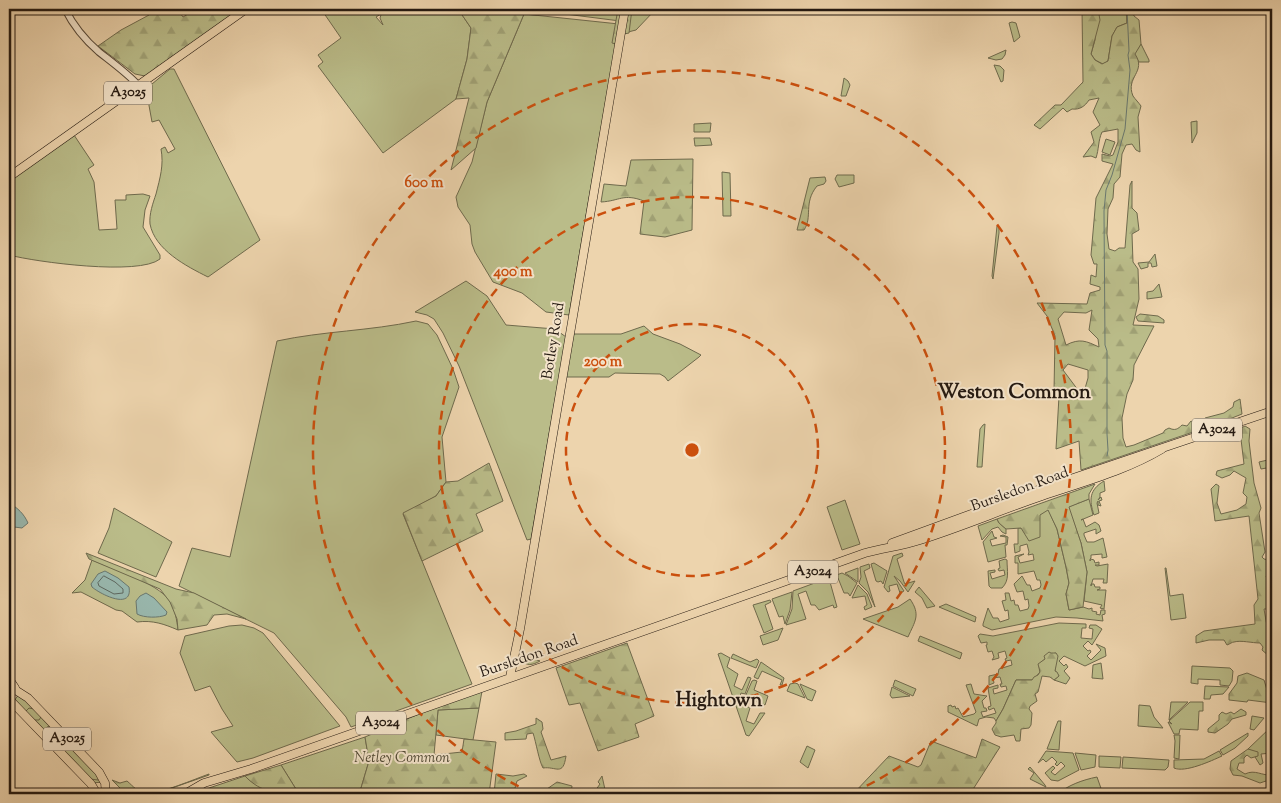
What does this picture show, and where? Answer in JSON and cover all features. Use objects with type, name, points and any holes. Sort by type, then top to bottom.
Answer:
[{"type":"main road","name":"A3025","points":[[9,177],[246,9]]},
{"type":"main road","name":"Botley Road","points":[[510,677],[624,9]]},
{"type":"main road","name":"Bursledon Road","points":[[185,794],[213,780],[883,548],[904,544],[950,530],[1120,469],[1162,449],[1272,411]]},
{"type":"main road","points":[[515,655],[518,664],[528,671]]},
{"type":"main road","name":"A3025","points":[[9,679],[13,689],[28,698],[98,772],[105,783],[106,794]]},
{"type":"main road","points":[[9,699],[15,698],[13,689]]},
{"type":"main road","name":"A3025","points":[[9,699],[90,784],[97,794]]},
{"type":"street","points":[[65,9],[76,27],[91,44],[131,77],[139,86]]},
{"type":"green space","points":[[145,9],[177,9],[183,17],[196,9],[240,9],[145,76],[135,74],[98,46],[121,30],[149,15]]},
{"type":"green space","points":[[321,9],[377,9],[381,14],[376,17],[383,25],[380,18],[383,9],[458,9],[471,28],[467,59],[456,99],[383,153],[318,66],[323,62],[318,55],[341,38]]},
{"type":"green space","points":[[458,9],[541,9],[537,15],[524,14],[487,102],[476,148],[451,170],[469,98],[456,99],[467,59],[471,28]]},
{"type":"green space","points":[[526,9],[622,9],[620,21]]},
{"type":"green space","points":[[618,9],[632,9],[629,33],[624,34],[616,44],[612,43]]},
{"type":"green space","points":[[628,9],[704,9],[703,12],[693,14],[655,10],[636,30],[624,33]]},
{"type":"green space","points":[[1082,9],[1098,9],[1100,20],[1091,54],[1095,60],[1102,64],[1108,61],[1112,36],[1117,27],[1127,23],[1126,9],[1132,9],[1134,16],[1139,20],[1141,44],[1135,54],[1139,65],[1131,89],[1133,96],[1141,106],[1138,117],[1140,152],[1132,144],[1126,145],[1122,154],[1120,177],[1114,184],[1113,198],[1108,209],[1107,234],[1109,249],[1115,251],[1119,248],[1125,248],[1130,185],[1132,181],[1132,208],[1137,213],[1139,230],[1132,234],[1133,262],[1138,269],[1139,299],[1133,325],[1154,326],[1134,365],[1133,380],[1127,394],[1122,418],[1123,438],[1126,447],[1163,433],[1169,428],[1175,429],[1182,425],[1187,426],[1191,421],[1202,429],[1081,470],[1079,441],[1056,449],[1059,396],[1054,391],[1055,336],[1047,316],[1037,303],[1087,304],[1090,293],[1100,290],[1100,287],[1090,284],[1091,275],[1096,277],[1097,264],[1094,264],[1091,255],[1096,198],[1113,164],[1102,161],[1102,154],[1113,155],[1118,142],[1118,129],[1102,132],[1096,158],[1091,156],[1083,157],[1094,142],[1091,132],[1100,125],[1093,112],[1099,98],[1089,100],[1082,107],[1067,112],[1063,108],[1040,129],[1034,125],[1055,105],[1061,105],[1083,82]],"holes":[[[1092,310],[1089,330],[1098,339],[1099,347],[1083,341],[1066,345],[1058,319],[1064,312],[1086,313]],[[1068,364],[1088,370],[1084,392],[1078,390],[1063,370]]]},
{"type":"green space","points":[[1097,9],[1126,9],[1127,23],[1117,27],[1112,36],[1108,61],[1103,64],[1095,60],[1091,54],[1095,40]]},
{"type":"green space","points":[[524,14],[619,24],[569,315],[546,312],[522,293],[493,282],[475,252],[470,225],[458,207],[456,197],[472,162],[487,102]]},
{"type":"green space","points":[[1009,23],[1016,23],[1020,37],[1014,42]]},
{"type":"green space","points":[[1141,44],[1149,62],[1139,62],[1134,54]]},
{"type":"green space","points":[[1006,50],[1002,59],[988,58]]},
{"type":"green space","points":[[994,65],[1000,66],[1004,70],[1003,81],[1001,82]]},
{"type":"green space","points":[[170,69],[174,69],[260,240],[208,277],[190,268],[165,249],[158,242],[150,224],[151,212],[161,172],[161,149],[165,147],[168,153],[175,149],[159,120],[152,122],[146,89]]},
{"type":"green space","points":[[844,78],[850,85],[846,96],[841,96]]},
{"type":"green space","points":[[1197,121],[1197,133],[1192,143],[1191,122]]},
{"type":"green space","points":[[711,123],[710,132],[694,132],[694,124]]},
{"type":"green space","points":[[74,135],[94,165],[88,169],[94,182],[99,230],[117,229],[115,200],[126,200],[126,195],[143,194],[150,196],[145,210],[143,227],[160,255],[160,259],[149,264],[131,267],[110,267],[63,264],[9,255],[9,181]]},
{"type":"green space","points":[[694,138],[710,138],[712,145],[695,146]]},
{"type":"green space","points":[[1106,139],[1115,142],[1110,155],[1102,152]]},
{"type":"green space","points":[[693,159],[692,230],[665,237],[640,234],[644,201],[626,198],[601,202],[604,184],[626,186],[631,160]]},
{"type":"green space","points":[[722,172],[730,173],[731,216],[723,216]]},
{"type":"green space","points":[[837,175],[854,175],[854,183],[839,187],[835,179]]},
{"type":"green space","points":[[825,177],[826,181],[824,184],[817,186],[810,198],[807,225],[804,230],[797,230],[810,178]]},
{"type":"green space","points":[[997,226],[999,227],[999,233],[993,279],[992,276]]},
{"type":"green space","points":[[1155,254],[1157,266],[1152,267],[1151,263],[1148,263],[1148,267],[1141,269],[1138,263],[1149,262]]},
{"type":"green space","points":[[466,281],[487,296],[506,325],[555,329],[566,337],[531,539],[527,540],[459,366],[443,333],[434,319],[415,312]]},
{"type":"green space","points":[[1159,284],[1162,297],[1147,299],[1147,292],[1153,291]]},
{"type":"green space","points":[[1140,314],[1158,316],[1164,320],[1164,323],[1138,321],[1136,317]]},
{"type":"green space","points":[[416,321],[428,324],[437,335],[459,387],[442,437],[446,482],[436,496],[403,514],[472,684],[351,727],[346,717],[274,633],[179,586],[192,548],[230,557],[277,341]]},
{"type":"green space","points":[[644,326],[653,334],[680,344],[701,355],[668,381],[660,374],[615,373],[609,377],[564,377],[571,334],[621,334]]},
{"type":"green space","points":[[1240,399],[1242,414],[1207,428],[1204,422],[1205,418],[1224,413],[1233,407],[1234,402]]},
{"type":"green space","points":[[985,424],[982,467],[977,467],[980,429]]},
{"type":"green space","points":[[1245,426],[1250,429],[1249,441],[1254,483],[1261,508],[1259,513],[1265,552],[1262,557],[1269,560],[1272,557],[1272,574],[1266,576],[1269,585],[1267,599],[1269,603],[1267,609],[1264,609],[1271,643],[1269,649],[1272,655],[1272,674],[1268,671],[1271,663],[1269,656],[1262,650],[1263,647],[1260,643],[1237,641],[1227,645],[1224,640],[1209,640],[1196,643],[1196,636],[1204,631],[1255,624],[1254,605],[1258,599],[1249,516],[1215,521],[1211,489],[1216,484],[1219,486],[1217,503],[1221,514],[1237,510],[1246,504],[1247,497],[1243,493],[1246,478],[1234,471],[1222,478],[1216,475],[1217,471],[1244,464],[1240,431]]},
{"type":"green space","points":[[1272,459],[1272,467],[1261,469],[1259,462]]},
{"type":"green space","points":[[489,463],[503,501],[476,514],[483,531],[422,561],[403,513],[436,496],[446,482],[458,481]]},
{"type":"green space","points":[[1104,481],[1105,491],[1100,493],[1098,500],[1101,497],[1102,500],[1099,501],[1101,506],[1098,505],[1098,501],[1097,503],[1099,513],[1094,515],[1091,505],[1093,492]]},
{"type":"green space","points":[[1095,484],[1089,494],[1089,499],[1069,507],[1081,543],[1087,572],[1083,607],[1069,610],[1066,594],[1069,583],[1066,567],[1057,529],[1048,510],[1040,515],[1040,537],[1029,541],[1021,528],[1006,529],[997,519]]},
{"type":"green space","points":[[1089,499],[1093,515],[1083,519],[1086,527],[1095,522],[1099,525],[1101,531],[1096,534],[1096,529],[1084,533],[1087,542],[1094,542],[1103,538],[1107,557],[1102,558],[1102,554],[1091,555],[1090,561],[1091,559],[1095,563],[1099,562],[1099,565],[1095,565],[1097,566],[1108,564],[1107,583],[1103,583],[1104,579],[1093,579],[1092,584],[1095,587],[1100,587],[1097,590],[1106,590],[1104,609],[1100,608],[1102,605],[1084,601],[1087,572],[1081,543],[1068,507]]},
{"type":"green space","points":[[845,500],[860,544],[842,550],[827,507]]},
{"type":"green space","points":[[114,508],[172,542],[156,577],[98,553],[109,528]]},
{"type":"green space","points":[[1048,509],[1057,529],[1066,567],[1069,583],[1066,594],[1069,610],[1083,607],[1092,608],[1092,611],[1100,615],[1101,610],[1105,610],[1105,614],[1102,615],[1103,621],[1056,617],[992,630],[983,626],[988,608],[993,618],[998,618],[1000,622],[1009,619],[1008,610],[1005,611],[1002,601],[1006,600],[1005,593],[1009,593],[1011,601],[1014,600],[1015,605],[1018,605],[1020,611],[1028,609],[1028,599],[1025,600],[1023,591],[1017,592],[1014,584],[1022,576],[1027,585],[1030,585],[1032,591],[1040,588],[1040,580],[1037,580],[1034,571],[1018,574],[1018,563],[1015,563],[1015,556],[1024,554],[1018,557],[1020,563],[1034,560],[1033,554],[1028,555],[1027,544],[1020,546],[1020,551],[1015,553],[1014,544],[1018,544],[1018,528],[1021,528]]},
{"type":"green space","points":[[997,519],[1006,529],[1006,534],[998,527],[992,529],[982,540],[978,526]]},
{"type":"green space","points":[[992,531],[994,537],[997,538],[990,540],[992,546],[1006,543],[1006,537],[1000,536],[1008,537],[1007,545],[1005,545],[1006,557],[988,562],[983,542]]},
{"type":"green space","points":[[86,553],[176,589],[194,593],[246,619],[227,614],[214,615],[207,625],[178,630],[177,619],[170,602],[160,589],[89,559]]},
{"type":"green space","points":[[902,553],[903,556],[897,559],[904,582],[905,584],[915,581],[908,592],[894,576],[904,591],[900,593],[897,584],[889,586],[890,591],[888,592],[884,587],[893,556]]},
{"type":"green space","points":[[92,560],[145,582],[163,594],[173,607],[178,630],[158,623],[137,622],[122,611],[116,610],[81,592],[72,593],[85,580]]},
{"type":"green space","points":[[1007,560],[1008,575],[1005,585],[1002,588],[991,588],[989,586],[988,571],[995,570],[995,572],[990,573],[992,579],[1005,575],[1004,570],[999,571],[998,569],[1000,568],[999,561]]},
{"type":"green space","points":[[874,563],[887,571],[883,584],[881,581],[876,581],[871,564]]},
{"type":"green space","points":[[869,564],[870,568],[864,571],[875,607],[868,592],[859,583],[861,577],[860,567]]},
{"type":"green space","points":[[858,568],[858,582],[845,573]]},
{"type":"green space","points":[[1165,568],[1170,596],[1183,594],[1186,618],[1171,620]]},
{"type":"green space","points":[[842,573],[857,583],[850,596],[848,593],[844,593],[838,578],[830,582],[837,607],[834,608],[833,605],[819,610],[815,605],[811,605],[806,591],[798,594],[806,619],[786,625],[792,609],[793,591]]},
{"type":"green space","points":[[858,585],[867,594],[872,607],[865,610],[864,607],[867,605],[865,596],[852,598]]},
{"type":"green space","points":[[919,587],[935,606],[927,608],[922,598],[915,592]]},
{"type":"green space","points":[[792,592],[790,610],[785,624],[783,616],[779,617],[772,599]]},
{"type":"green space","points":[[910,599],[915,609],[916,618],[908,637],[863,619],[898,607]]},
{"type":"green space","points":[[770,600],[771,602],[765,605],[773,629],[764,633],[753,605]]},
{"type":"green space","points":[[946,604],[976,617],[975,622],[939,607]]},
{"type":"green space","points":[[1059,623],[1086,624],[1086,628],[1082,628],[1081,638],[1092,639],[1093,629],[1089,628],[1090,625],[1096,625],[1102,629],[1092,645],[1088,641],[1083,646],[1088,651],[1090,650],[1091,652],[1087,656],[1091,660],[1101,650],[1096,644],[1105,648],[1106,656],[1085,666],[1064,656],[1059,661],[1068,667],[1064,671],[1070,678],[1066,684],[1054,680],[1059,676],[1055,671],[1056,653],[1051,654],[1039,664],[1040,672],[1033,680],[1016,680],[996,721],[994,718],[986,717],[979,719],[977,726],[948,712],[948,706],[951,705],[952,707],[955,706],[956,709],[958,708],[963,717],[976,712],[966,685],[971,684],[974,694],[987,696],[982,701],[987,711],[981,712],[983,717],[996,713],[994,708],[989,710],[988,707],[991,706],[988,688],[998,685],[998,688],[993,689],[994,694],[1007,690],[1006,686],[1001,687],[1000,677],[993,678],[994,683],[989,685],[989,676],[998,674],[999,669],[1012,665],[1011,660],[1006,661],[1005,651],[998,653],[999,658],[992,660],[994,657],[992,651],[988,652],[987,642],[981,643],[978,636],[980,634],[993,636]]},
{"type":"green space","points":[[242,625],[263,633],[340,726],[253,758],[237,762],[211,732],[233,726],[210,686],[195,691],[180,653],[185,636]]},
{"type":"green space","points":[[783,628],[778,640],[763,645],[760,636]]},
{"type":"green space","points":[[920,636],[962,653],[960,659],[918,641]]},
{"type":"green space","points":[[627,643],[654,716],[635,724],[639,737],[598,751],[580,703],[569,705],[556,668]]},
{"type":"green space","points":[[1049,652],[1056,653],[1058,656],[1055,671],[1059,676],[1054,680],[1050,677],[1042,676],[1038,692],[1035,694],[1037,701],[1029,709],[1032,713],[1031,725],[1029,728],[1021,729],[1020,741],[1016,741],[1014,735],[1001,737],[995,735],[992,729],[1016,680],[1032,680],[1038,675],[1040,672],[1038,664],[1045,659],[1044,656]]},
{"type":"green space","points":[[721,653],[730,658],[727,667],[738,674],[734,686],[742,690],[748,677],[751,678],[745,694],[741,693],[738,702],[750,708],[746,721],[754,724],[760,713],[765,713],[749,736],[746,735],[718,654]]},
{"type":"green space","points":[[733,654],[750,662],[757,659],[759,661],[756,668],[731,658]]},
{"type":"green space","points":[[521,655],[540,661],[527,664],[521,659]]},
{"type":"green space","points":[[761,662],[784,678],[782,685],[780,685],[782,680],[762,671],[758,679],[754,677]]},
{"type":"green space","points":[[1101,663],[1103,679],[1092,678],[1093,665]]},
{"type":"green space","points":[[1192,666],[1230,668],[1233,671],[1232,681],[1229,686],[1220,685],[1220,680],[1198,679],[1198,684],[1191,683]]},
{"type":"green space","points":[[1247,673],[1264,680],[1267,690],[1272,695],[1272,703],[1229,700],[1229,694],[1237,683],[1238,676]]},
{"type":"green space","points":[[754,680],[757,681],[754,690],[768,696],[765,705],[745,697]]},
{"type":"green space","points":[[895,680],[916,689],[913,696],[893,686]]},
{"type":"green space","points":[[790,684],[798,684],[805,698],[787,691]]},
{"type":"green space","points":[[800,684],[816,691],[812,701],[807,699]]},
{"type":"green space","points":[[1205,686],[1229,687],[1223,694],[1211,695],[1210,699],[1204,699]]},
{"type":"green space","points":[[892,687],[910,696],[892,698],[890,695]]},
{"type":"green space","name":"Netley Common","points":[[482,691],[479,708],[438,710],[434,755],[462,752],[464,739],[496,742],[489,794],[356,794],[361,788],[369,761],[365,737],[433,708]]},
{"type":"green space","points":[[19,694],[25,698],[102,782],[93,783],[14,701]]},
{"type":"green space","points":[[1171,702],[1188,702],[1169,720]]},
{"type":"green space","points":[[1190,702],[1203,702],[1203,711],[1199,711],[1198,730],[1180,729],[1179,734],[1174,734],[1168,722],[1172,724],[1169,721]]},
{"type":"green space","points":[[1139,705],[1150,706],[1154,717],[1163,728],[1138,726]]},
{"type":"green space","points":[[29,708],[34,709],[41,717],[39,720],[33,720],[26,711]]},
{"type":"green space","points":[[479,708],[473,740],[436,735],[438,710]]},
{"type":"green space","points":[[1241,709],[1246,712],[1246,715],[1232,719],[1215,733],[1208,732],[1208,729],[1219,720],[1219,715],[1222,712],[1234,714]]},
{"type":"green space","points":[[1252,716],[1264,718],[1254,730],[1250,729]]},
{"type":"green space","points":[[536,718],[542,722],[543,729],[541,732],[551,760],[566,756],[561,768],[543,768],[533,733],[527,734],[526,739],[505,740],[505,733],[536,724]]},
{"type":"green space","points":[[1058,721],[1061,721],[1059,750],[1047,749]]},
{"type":"green space","points":[[50,726],[97,775],[98,780],[90,779],[44,731]]},
{"type":"green space","points":[[1271,727],[1272,753],[1261,754],[1263,763],[1260,765],[1254,752],[1248,749]]},
{"type":"green space","points":[[1248,733],[1248,736],[1235,748],[1223,755],[1220,750]]},
{"type":"green space","points":[[1174,735],[1180,735],[1179,759],[1174,758]]},
{"type":"green space","points":[[365,737],[369,761],[361,788],[356,794],[299,794],[281,765]]},
{"type":"green space","points":[[982,739],[1000,747],[970,794],[853,794],[889,756],[918,767],[921,765],[931,741],[976,758]]},
{"type":"green space","points":[[807,746],[815,750],[808,768],[800,762]]},
{"type":"green space","points":[[1248,749],[1258,752],[1258,756],[1251,758],[1247,755],[1244,758],[1244,763],[1239,763],[1237,769],[1245,774],[1255,772],[1272,775],[1272,783],[1266,781],[1260,783],[1242,776],[1233,775],[1230,769],[1231,761]]},
{"type":"green space","points":[[1046,751],[1073,753],[1079,770],[1058,781],[1051,780],[1045,773],[1053,766],[1055,768],[1051,772],[1055,775],[1065,766],[1061,762],[1057,766],[1055,764],[1057,762],[1052,757],[1046,762],[1043,759],[1038,763]]},
{"type":"green space","points":[[1219,751],[1222,756],[1205,763],[1185,769],[1174,768],[1174,760],[1204,759]]},
{"type":"green space","points":[[1075,753],[1096,755],[1095,767],[1081,770]]},
{"type":"green space","points":[[1099,756],[1121,757],[1120,768],[1099,767]]},
{"type":"green space","points":[[1123,757],[1169,760],[1168,767],[1165,770],[1122,768]]},
{"type":"green space","points":[[281,765],[299,794],[284,794],[264,789],[251,782],[245,776]]},
{"type":"green space","points":[[1030,767],[1046,787],[1030,779],[1034,773],[1028,769]]},
{"type":"green space","points":[[209,774],[155,794],[126,794],[112,780],[120,783],[127,781],[141,792],[153,793]]},
{"type":"green space","points":[[496,774],[513,776],[524,774],[527,776],[517,781],[515,788],[519,794],[494,794]]},
{"type":"green space","points":[[245,776],[256,785],[277,794],[198,794],[209,788]]},
{"type":"green space","points":[[602,776],[606,794],[600,794],[595,791],[600,784],[598,782]]},
{"type":"green space","points":[[1097,777],[1103,794],[1057,794],[1076,783]]},
{"type":"green space","points":[[557,782],[572,786],[571,794],[531,794],[547,789]]},
{"type":"water","points":[[9,503],[20,512],[28,523],[22,528],[9,524]]},
{"type":"water","points":[[105,571],[129,587],[129,594],[126,598],[115,599],[92,587],[91,584],[98,574]]},
{"type":"water","points":[[146,593],[154,598],[167,612],[166,615],[152,617],[137,614],[136,601]]},
{"type":"waterway","points":[[1107,456],[1104,211],[1106,190],[1125,129],[1130,70],[1127,9]]},
{"type":"district","name":"Weston Common","points":[[1014,393]]},
{"type":"district","name":"Hightown","points":[[719,701]]}]
